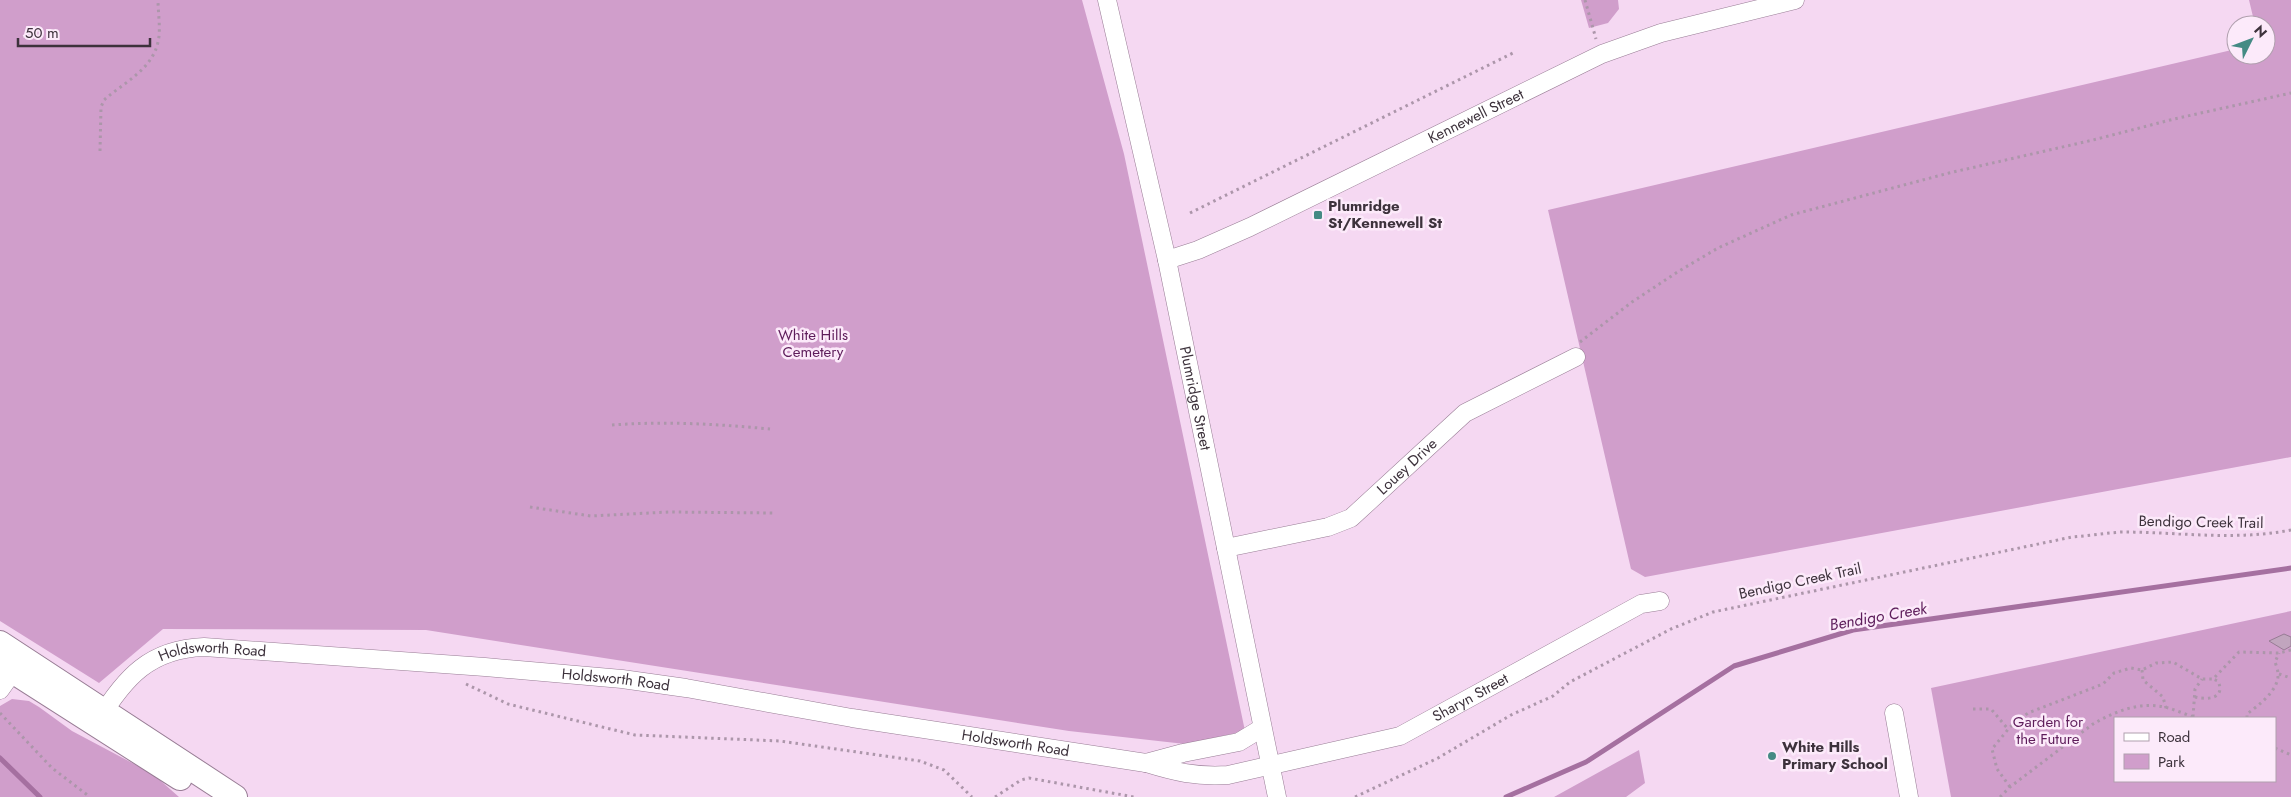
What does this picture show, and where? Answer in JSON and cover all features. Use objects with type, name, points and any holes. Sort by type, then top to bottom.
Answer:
[{"type":"main road","points":[[0,642],[9,671],[100,718],[235,797]]},
{"type":"main road","points":[[100,718],[211,797]]},
{"type":"street","name":"Plumridge Street","points":[[1107,0],[1167,260],[1277,797]]},
{"type":"street","name":"Kennewell Street","points":[[1167,260],[1211,245],[1250,228],[1602,54],[1661,33],[1795,0]]},
{"type":"street","name":"Louey Drive","points":[[1226,548],[1328,527],[1351,518],[1465,413],[1577,350]]},
{"type":"street","name":"Sharyn Street","points":[[1270,767],[1409,732],[1641,604],[1660,601]]},
{"type":"street","name":"Holdsworth Road","points":[[100,718],[124,684],[145,664],[178,650],[204,647],[622,679],[686,688],[852,718],[1146,763],[1184,774],[1204,777],[1228,775],[1270,767]]},
{"type":"street","points":[[1894,713],[1909,797]]},
{"type":"street","name":"Holdsworth Road","points":[[1146,763],[1183,753],[1239,742],[1262,728]]},
{"type":"path","points":[[100,150],[101,107],[104,100],[140,72],[155,52],[159,41],[158,0]]},
{"type":"path","points":[[1585,0],[1602,54]]},
{"type":"path","points":[[1190,213],[1516,52]]},
{"type":"path","points":[[1577,350],[1632,302],[1678,271],[1718,248],[1791,215],[1949,173],[2291,93]]},
{"type":"path","points":[[612,425],[647,422],[696,423],[770,429]]},
{"type":"path","points":[[530,507],[591,516],[669,512],[773,513]]},
{"type":"path","name":"Bendigo Creek Trail","points":[[1355,797],[1438,758],[1511,715],[1553,696],[1570,682],[1671,629],[1713,612],[2072,537],[2120,532],[2198,536],[2267,535],[2291,530]]},
{"type":"path","points":[[2213,679],[2239,652],[2279,653],[2291,650]]},
{"type":"path","points":[[2247,717],[2247,714],[2261,704],[2274,686],[2279,674],[2275,662],[2279,653]]},
{"type":"path","points":[[2010,787],[1997,769],[1992,750],[2008,729],[2028,713],[2103,684],[2114,673],[2131,668],[2142,670],[2156,664],[2173,662],[2202,679],[2213,679],[2221,686],[2220,693],[2215,698],[2208,700],[2195,697]]},
{"type":"path","points":[[2142,670],[2143,680],[2163,698],[2166,708]]},
{"type":"path","points":[[2279,674],[2291,678]]},
{"type":"path","points":[[2195,717],[2195,689],[2202,679]]},
{"type":"path","points":[[465,683],[508,704],[635,735],[780,741],[920,761],[944,770],[972,797]]},
{"type":"path","points":[[2000,797],[2010,787],[2107,715],[2143,706],[2158,706],[2192,717]]},
{"type":"path","points":[[1973,708],[1990,709],[2008,729]]},
{"type":"path","points":[[0,713],[52,768],[90,797]]},
{"type":"path","points":[[2276,748],[2291,755]]},
{"type":"path","points":[[995,797],[1021,780],[1029,778],[1134,797]]},
{"type":"green space","name":"White Hills Cemetery","points":[[0,0],[1082,0],[1124,154],[1245,731],[1185,744],[1069,731],[426,630],[163,629],[99,683],[0,621]]},
{"type":"green space","points":[[1581,0],[1618,0],[1619,9],[1608,23],[1589,28]]},
{"type":"green space","points":[[2249,0],[2291,0],[2291,457],[1645,577],[1631,569],[1548,210],[2226,51],[2226,65],[2276,65],[2276,15],[2253,15]]},
{"type":"green space","name":"Garden for the Future","points":[[2291,611],[2291,797],[1951,797],[1931,688]]},
{"type":"green space","points":[[12,699],[29,701],[72,731],[153,774],[179,797],[0,797],[0,706]]},
{"type":"green space","points":[[1639,750],[1645,783],[1626,797],[1554,797]]},
{"type":"building","points":[[2284,634],[2291,637],[2291,646],[2284,650],[2269,641]]},
{"type":"waterway","name":"Bendigo Creek","points":[[1506,797],[1586,762],[1734,666],[1853,630],[2291,568]]},
{"type":"waterway","points":[[0,758],[40,797]]},
{"type":"place","name":"Plumridge St/Kennewell St","points":[[1318,215]]},
{"type":"place","name":"White Hills Primary School","points":[[1772,756]]}]
